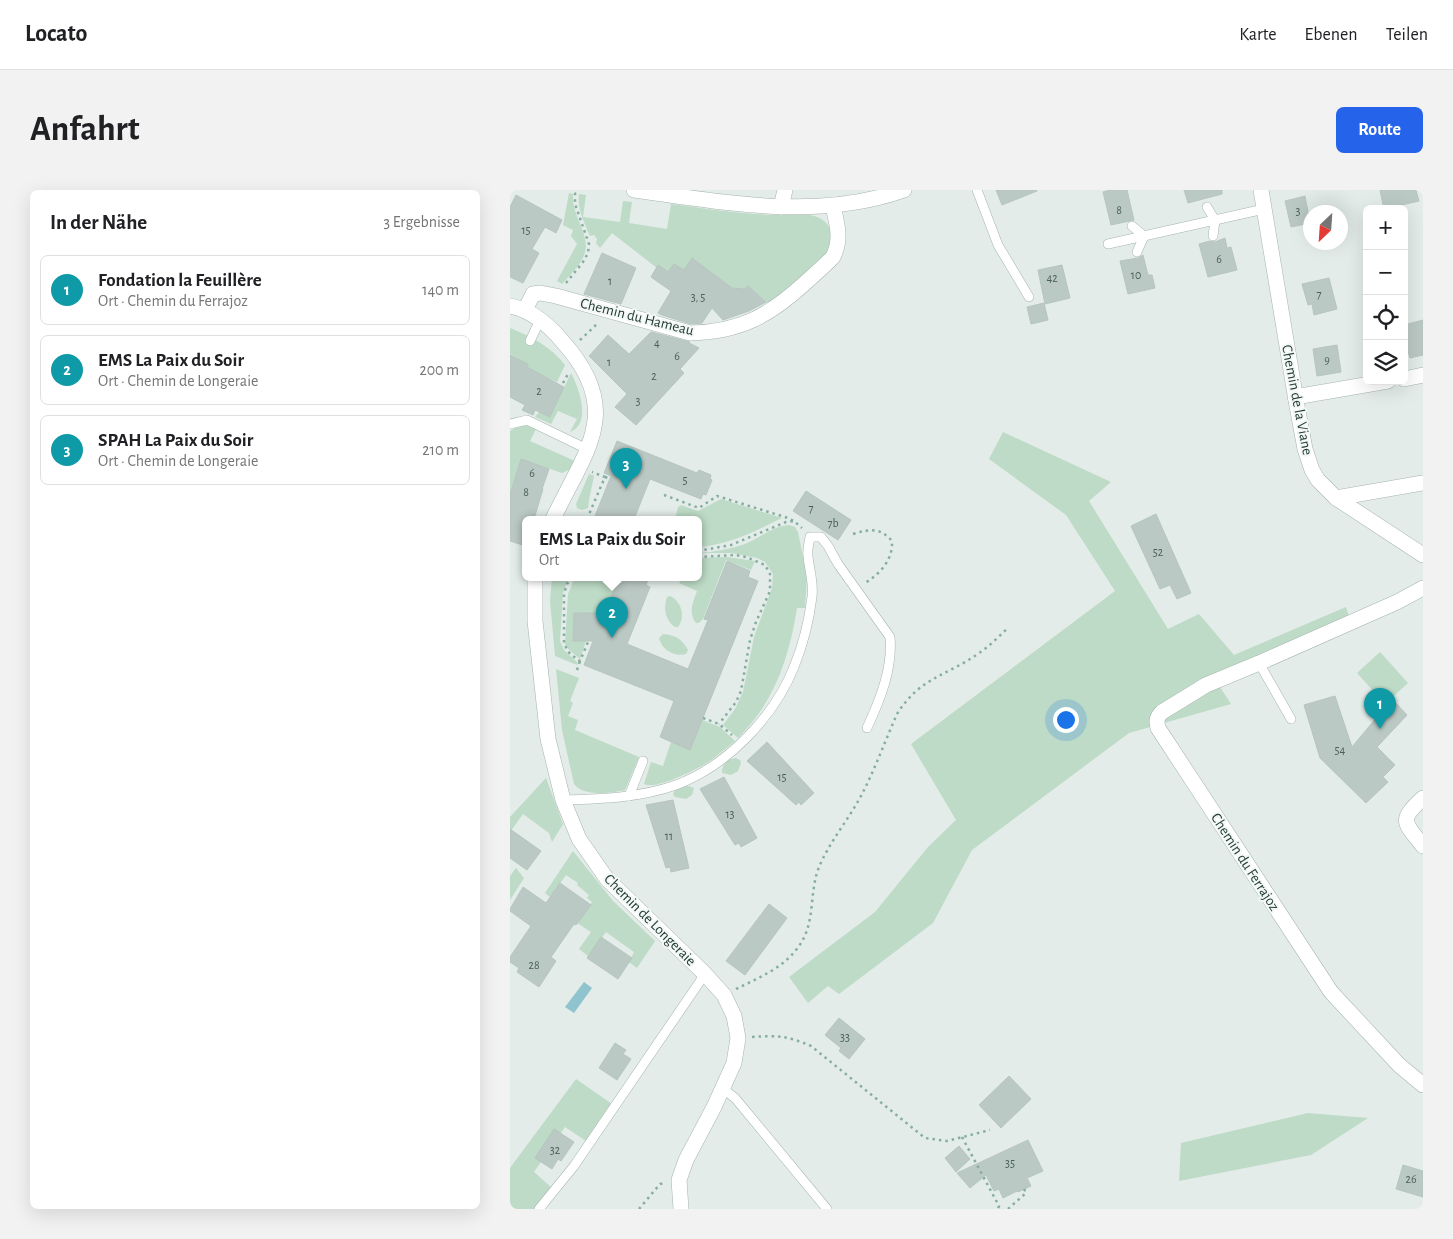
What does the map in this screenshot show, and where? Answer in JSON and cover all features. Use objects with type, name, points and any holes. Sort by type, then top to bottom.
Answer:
[{"type":"street","points":[[634,190],[744,205],[781,207],[833,206],[856,203],[904,190]]},
{"type":"street","points":[[781,207],[785,190]]},
{"type":"street","name":"Chemin de la Viane","points":[[1261,190],[1295,397],[1305,448],[1312,470],[1318,480],[1336,498],[1423,555]]},
{"type":"street","name":"Chemin du Hameau","points":[[517,308],[533,294],[540,293],[690,333],[738,326],[762,317],[777,307],[833,257],[840,235],[833,206]]},
{"type":"street","points":[[517,308],[540,320],[561,339],[578,360],[594,396],[596,420],[587,449],[554,516]]},
{"type":"street","points":[[1408,377],[1423,375]]},
{"type":"street","points":[[1295,397],[1365,385]]},
{"type":"street","points":[[1336,498],[1423,483]]},
{"type":"street","name":"Chemin de Longeraie","points":[[535,581],[534,621],[548,739],[563,800],[579,839],[607,879],[705,974],[724,995],[734,1016],[738,1038],[734,1062],[686,1160],[679,1180],[681,1209]]},
{"type":"street","points":[[1259,663],[1397,602],[1423,588]]},
{"type":"street","name":"Chemin du Ferrajoz","points":[[1259,663],[1206,685],[1175,704],[1158,716],[1156,721],[1158,728],[1331,992],[1399,1065],[1423,1085]]},
{"type":"street","points":[[1423,798],[1410,810],[1406,820],[1407,825],[1423,846]]},
{"type":"lane","points":[[976,190],[998,245],[1029,297]]},
{"type":"lane","points":[[1207,207],[1215,220],[1213,236]]},
{"type":"lane","points":[[1108,244],[1264,209]]},
{"type":"lane","points":[[1132,226],[1144,236]]},
{"type":"lane","points":[[1137,252],[1144,236]]},
{"type":"lane","points":[[530,341],[540,320]]},
{"type":"lane","points":[[510,424],[527,420],[587,449]]},
{"type":"lane","points":[[563,800],[610,799],[675,786],[698,775],[722,760],[768,714],[794,668],[805,633],[812,595],[812,576],[808,554],[810,537],[821,537],[890,637],[892,649],[888,668],[879,701],[867,728]]},
{"type":"lane","points":[[1259,663],[1291,720]]},
{"type":"lane","points":[[629,796],[643,761]]},
{"type":"lane","points":[[539,1209],[574,1166],[705,974]]},
{"type":"lane","points":[[722,1088],[735,1098],[827,1209]]},
{"type":"path","points":[[556,296],[588,253],[588,244],[575,204],[575,193],[572,190]]},
{"type":"path","points":[[590,331],[595,326]]},
{"type":"path","points":[[563,383],[571,369]]},
{"type":"path","points":[[596,474],[610,479]]},
{"type":"path","points":[[588,516],[605,477]]},
{"type":"path","points":[[664,495],[699,508],[717,496],[785,517],[794,521],[810,537]]},
{"type":"path","points":[[702,550],[731,545],[786,522],[794,521]]},
{"type":"path","points":[[853,534],[867,530],[878,530],[892,541],[890,558],[880,571],[866,583],[854,586]]},
{"type":"path","points":[[702,556],[735,555],[746,557],[765,565],[770,574],[770,591],[750,640],[741,691],[736,702],[719,724]]},
{"type":"path","points":[[569,581],[564,594],[564,644],[570,654],[580,661]]},
{"type":"path","points":[[724,995],[766,975],[796,950],[804,939],[808,930],[814,887],[820,866],[861,795],[897,714],[904,703],[919,688],[932,679],[963,664],[980,653],[1008,628]]},
{"type":"path","points":[[577,670],[588,642]]},
{"type":"path","points":[[703,718],[719,724],[735,737]]},
{"type":"path","points":[[738,1038],[774,1036],[793,1038],[811,1046],[925,1138],[947,1141],[990,1130]]},
{"type":"path","points":[[962,1137],[999,1206],[998,1209]]},
{"type":"path","points":[[639,1209],[660,1184],[679,1180]]},
{"type":"path","points":[[1008,1209],[1026,1193],[1024,1190]]},
{"type":"green space","points":[[569,193],[573,194],[573,202],[586,245],[581,261],[562,284],[557,281],[577,244],[571,236],[573,230],[563,225]]},
{"type":"green space","points":[[579,194],[586,195],[583,217],[620,222],[623,201],[632,202],[629,223],[667,229],[671,204],[745,213],[812,216],[820,218],[829,227],[832,238],[831,250],[769,304],[748,286],[744,289],[737,288],[729,297],[732,288],[692,258],[684,270],[674,264],[668,272],[659,266],[657,268],[612,233],[600,248],[596,243],[597,239],[594,235],[590,236],[583,221],[579,205]]},
{"type":"green space","points":[[510,328],[540,343],[565,365],[557,382],[526,368],[528,364],[510,354]]},
{"type":"green space","points":[[571,373],[580,396],[582,414],[581,422],[577,428],[570,432],[577,419],[558,411],[551,424],[535,417],[539,412],[550,417]]},
{"type":"green space","points":[[524,425],[536,429],[530,441],[575,461],[571,469],[562,473],[521,459],[510,495],[510,431]]},
{"type":"green space","points":[[1003,432],[1111,482],[1089,501],[1168,629],[1199,614],[1234,655],[1346,607],[1352,627],[1220,687],[1231,704],[1129,733],[972,850],[933,923],[839,994],[828,986],[808,1003],[789,977],[875,912],[928,847],[956,820],[911,744],[1115,591],[1066,515],[989,459]]},
{"type":"green space","points":[[589,474],[594,476],[588,508],[582,510],[577,508],[576,504]]},
{"type":"green space","points":[[721,499],[782,518],[731,540],[702,547],[702,516],[676,516],[678,507],[681,505],[698,511]]},
{"type":"green space","points":[[783,526],[795,527],[798,532],[807,577],[805,608],[797,608],[785,661],[771,694],[751,724],[738,738],[723,725],[735,709],[743,692],[754,637],[772,588],[773,574],[765,562],[757,558],[732,553],[702,553],[739,546]]},
{"type":"green space","points":[[727,557],[755,561],[751,570],[726,560],[703,619],[696,623],[692,611],[697,591],[679,583],[681,581],[702,581],[702,558]]},
{"type":"green space","points":[[552,581],[568,581],[563,593],[560,641],[564,650],[578,663],[577,665],[555,656],[550,601]]},
{"type":"green space","points":[[573,581],[617,581],[596,635],[592,613],[574,613],[573,641],[586,641],[580,659],[565,644],[568,594]]},
{"type":"green space","points":[[670,596],[677,601],[681,609],[682,618],[678,627],[675,627],[669,621],[666,613],[666,601],[667,597]]},
{"type":"green space","points":[[663,634],[671,635],[681,640],[688,650],[686,654],[669,652],[659,638]]},
{"type":"green space","points":[[1380,652],[1408,683],[1385,704],[1357,673]]},
{"type":"green space","points":[[556,669],[579,678],[570,701],[573,703],[568,716],[578,720],[575,730],[639,757],[625,790],[598,793],[584,791],[574,784],[562,730]]},
{"type":"green space","points":[[702,720],[720,727],[735,741],[707,763],[685,774],[666,782],[650,785],[644,784],[651,762],[663,766],[671,742],[690,750]]},
{"type":"green space","points":[[736,758],[741,763],[738,771],[731,775],[722,773],[726,762]]},
{"type":"green space","points":[[546,778],[563,824],[552,842],[549,833],[523,814],[510,832],[510,817]]},
{"type":"green space","points":[[686,785],[694,788],[692,795],[686,799],[675,797],[673,794],[676,789]]},
{"type":"green space","points":[[573,851],[613,901],[655,941],[637,968],[629,962],[634,952],[606,932],[588,956],[579,949],[591,932],[577,923],[592,902],[587,898],[589,895],[577,885],[578,883],[566,875],[550,897],[545,893]]},
{"type":"green space","points":[[516,868],[524,878],[510,900],[510,876]]},
{"type":"green space","points":[[576,1079],[612,1104],[586,1141],[565,1127],[534,1172],[551,1187],[535,1209],[510,1209],[510,1168]]},
{"type":"green space","points":[[1308,1113],[1368,1118],[1311,1155],[1179,1181],[1181,1143]]},
{"type":"water","points":[[584,982],[592,988],[574,1013],[565,1007]]},
{"type":"building","points":[[996,190],[1037,190],[1037,191],[1002,205]]},
{"type":"building","points":[[1127,190],[1134,220],[1111,225],[1103,192]]},
{"type":"building","points":[[1184,190],[1222,190],[1222,194],[1188,203]]},
{"type":"building","points":[[1380,190],[1416,190],[1419,201],[1402,205],[1383,205]]},
{"type":"building","points":[[516,195],[562,220],[556,233],[545,227],[532,249],[539,253],[523,283],[510,277],[510,207]]},
{"type":"building","points":[[1305,196],[1307,205],[1303,205],[1303,224],[1291,227],[1285,201]]},
{"type":"building","points":[[1225,238],[1227,248],[1231,247],[1237,270],[1208,277],[1199,244],[1210,241],[1215,242]]},
{"type":"building","points":[[602,253],[636,268],[621,304],[584,294]]},
{"type":"building","points":[[1143,255],[1148,275],[1152,275],[1155,288],[1128,294],[1120,261],[1138,258]]},
{"type":"building","points":[[692,258],[732,288],[744,289],[748,286],[766,302],[749,311],[723,320],[712,308],[702,323],[691,324],[658,313],[671,291],[651,277],[658,265],[668,272],[674,264],[684,270]]},
{"type":"building","points":[[1062,265],[1070,298],[1045,304],[1038,270]]},
{"type":"building","points":[[1329,278],[1337,309],[1314,315],[1312,304],[1308,305],[1302,284]]},
{"type":"building","points":[[1044,303],[1048,320],[1031,324],[1027,307]]},
{"type":"building","points":[[1423,320],[1423,355],[1410,358],[1408,351],[1408,324]]},
{"type":"building","points":[[651,332],[690,342],[699,348],[680,369],[684,373],[636,425],[615,407],[627,394],[589,356],[608,335],[629,354]]},
{"type":"building","points":[[1337,345],[1341,372],[1317,376],[1313,349]]},
{"type":"building","points":[[510,355],[528,364],[527,367],[564,387],[550,417],[535,410],[533,415],[522,410],[525,405],[510,397]]},
{"type":"building","points":[[617,441],[697,473],[699,470],[711,475],[710,479],[712,480],[706,495],[703,494],[701,499],[650,479],[635,516],[595,516],[611,476],[604,473]]},
{"type":"building","points":[[521,459],[549,469],[535,516],[522,516],[522,545],[510,541],[510,495]]},
{"type":"building","points":[[806,491],[851,520],[838,540],[793,511]]},
{"type":"building","points":[[1156,514],[1191,593],[1177,599],[1170,585],[1160,589],[1131,526]]},
{"type":"building","points":[[727,561],[750,571],[748,577],[758,581],[690,750],[660,737],[674,701],[584,665],[593,641],[573,641],[574,613],[605,613],[617,581],[648,581],[646,585],[650,587],[627,644],[688,669],[708,620],[704,619]]},
{"type":"building","points":[[1335,696],[1352,747],[1392,699],[1407,715],[1377,747],[1395,765],[1383,777],[1388,782],[1366,803],[1320,758],[1304,705]]},
{"type":"building","points":[[767,742],[814,793],[801,805],[799,802],[796,805],[747,761]]},
{"type":"building","points":[[724,777],[757,838],[741,847],[739,843],[735,845],[700,789]]},
{"type":"building","points":[[673,800],[689,868],[671,872],[670,867],[666,868],[646,805]]},
{"type":"building","points":[[510,829],[541,851],[527,870],[510,858]]},
{"type":"building","points":[[560,883],[591,905],[576,925],[574,924],[551,957],[556,961],[539,987],[517,972],[519,968],[510,962],[510,957],[531,926],[510,911],[510,909],[523,887],[546,903]]},
{"type":"building","points":[[769,904],[787,918],[745,975],[726,961]]},
{"type":"building","points":[[601,937],[632,958],[618,979],[587,958]]},
{"type":"building","points":[[839,1018],[865,1039],[849,1059],[839,1051],[841,1048],[825,1035]]},
{"type":"building","points":[[615,1043],[626,1050],[623,1054],[631,1059],[617,1080],[599,1068]]},
{"type":"building","points":[[1009,1076],[1031,1099],[1001,1128],[979,1105]]},
{"type":"building","points":[[554,1129],[574,1142],[561,1161],[558,1159],[552,1169],[535,1158]]},
{"type":"building","points":[[1028,1140],[1043,1171],[1027,1178],[1031,1186],[1003,1198],[999,1189],[994,1191],[986,1175],[970,1188],[957,1173]]},
{"type":"building","points":[[959,1146],[970,1159],[956,1172],[945,1158]]},
{"type":"building","points":[[1403,1165],[1423,1171],[1423,1197],[1396,1189]]},
{"type":"place","name":"SPAH La Paix du Soir","points":[[626,489]]},
{"type":"place","name":"EMS La Paix du Soir","points":[[612,638]]},
{"type":"place","name":"Fondation la Feuillère","points":[[1380,729]]}]
